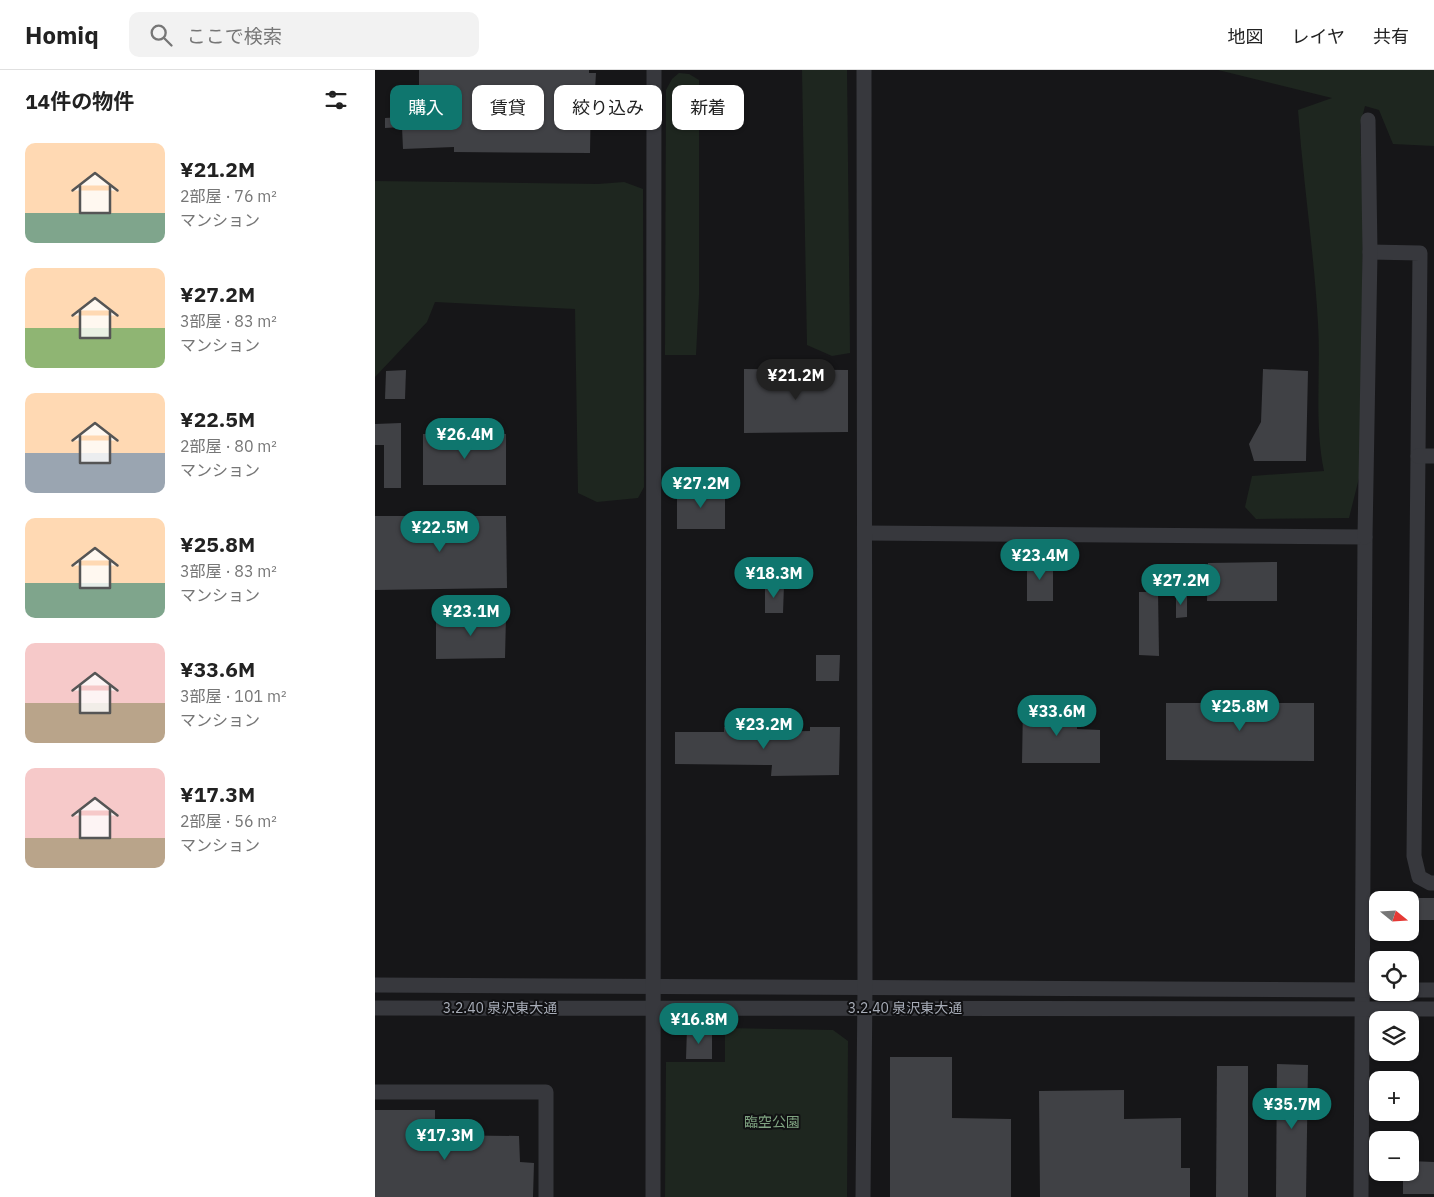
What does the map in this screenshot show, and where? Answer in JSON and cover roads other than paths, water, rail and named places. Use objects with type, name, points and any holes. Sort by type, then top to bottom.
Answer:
[{"type":"street","points":[[653,1197],[654,70]]},
{"type":"street","points":[[863,1197],[865,1008],[864,70]]},
{"type":"street","points":[[1361,1197],[1365,537],[1370,252],[1368,120]]},
{"type":"street","points":[[1370,252],[1420,254],[1414,856],[1419,877],[1434,883]]},
{"type":"street","points":[[1418,456],[1434,456]]},
{"type":"street","points":[[865,533],[1365,537]]},
{"type":"street","name":"3.2.40 泉沢東大通","points":[[375,986],[865,986],[1369,990]]},
{"type":"street","points":[[1419,990],[1434,990]]},
{"type":"street","name":"3.2.40 泉沢東大通","points":[[375,1008],[1434,1009]]},
{"type":"street","points":[[375,1092],[547,1092],[546,1197]]},
{"type":"park label","name":"臨空公園","points":[[772,1122]]}]
